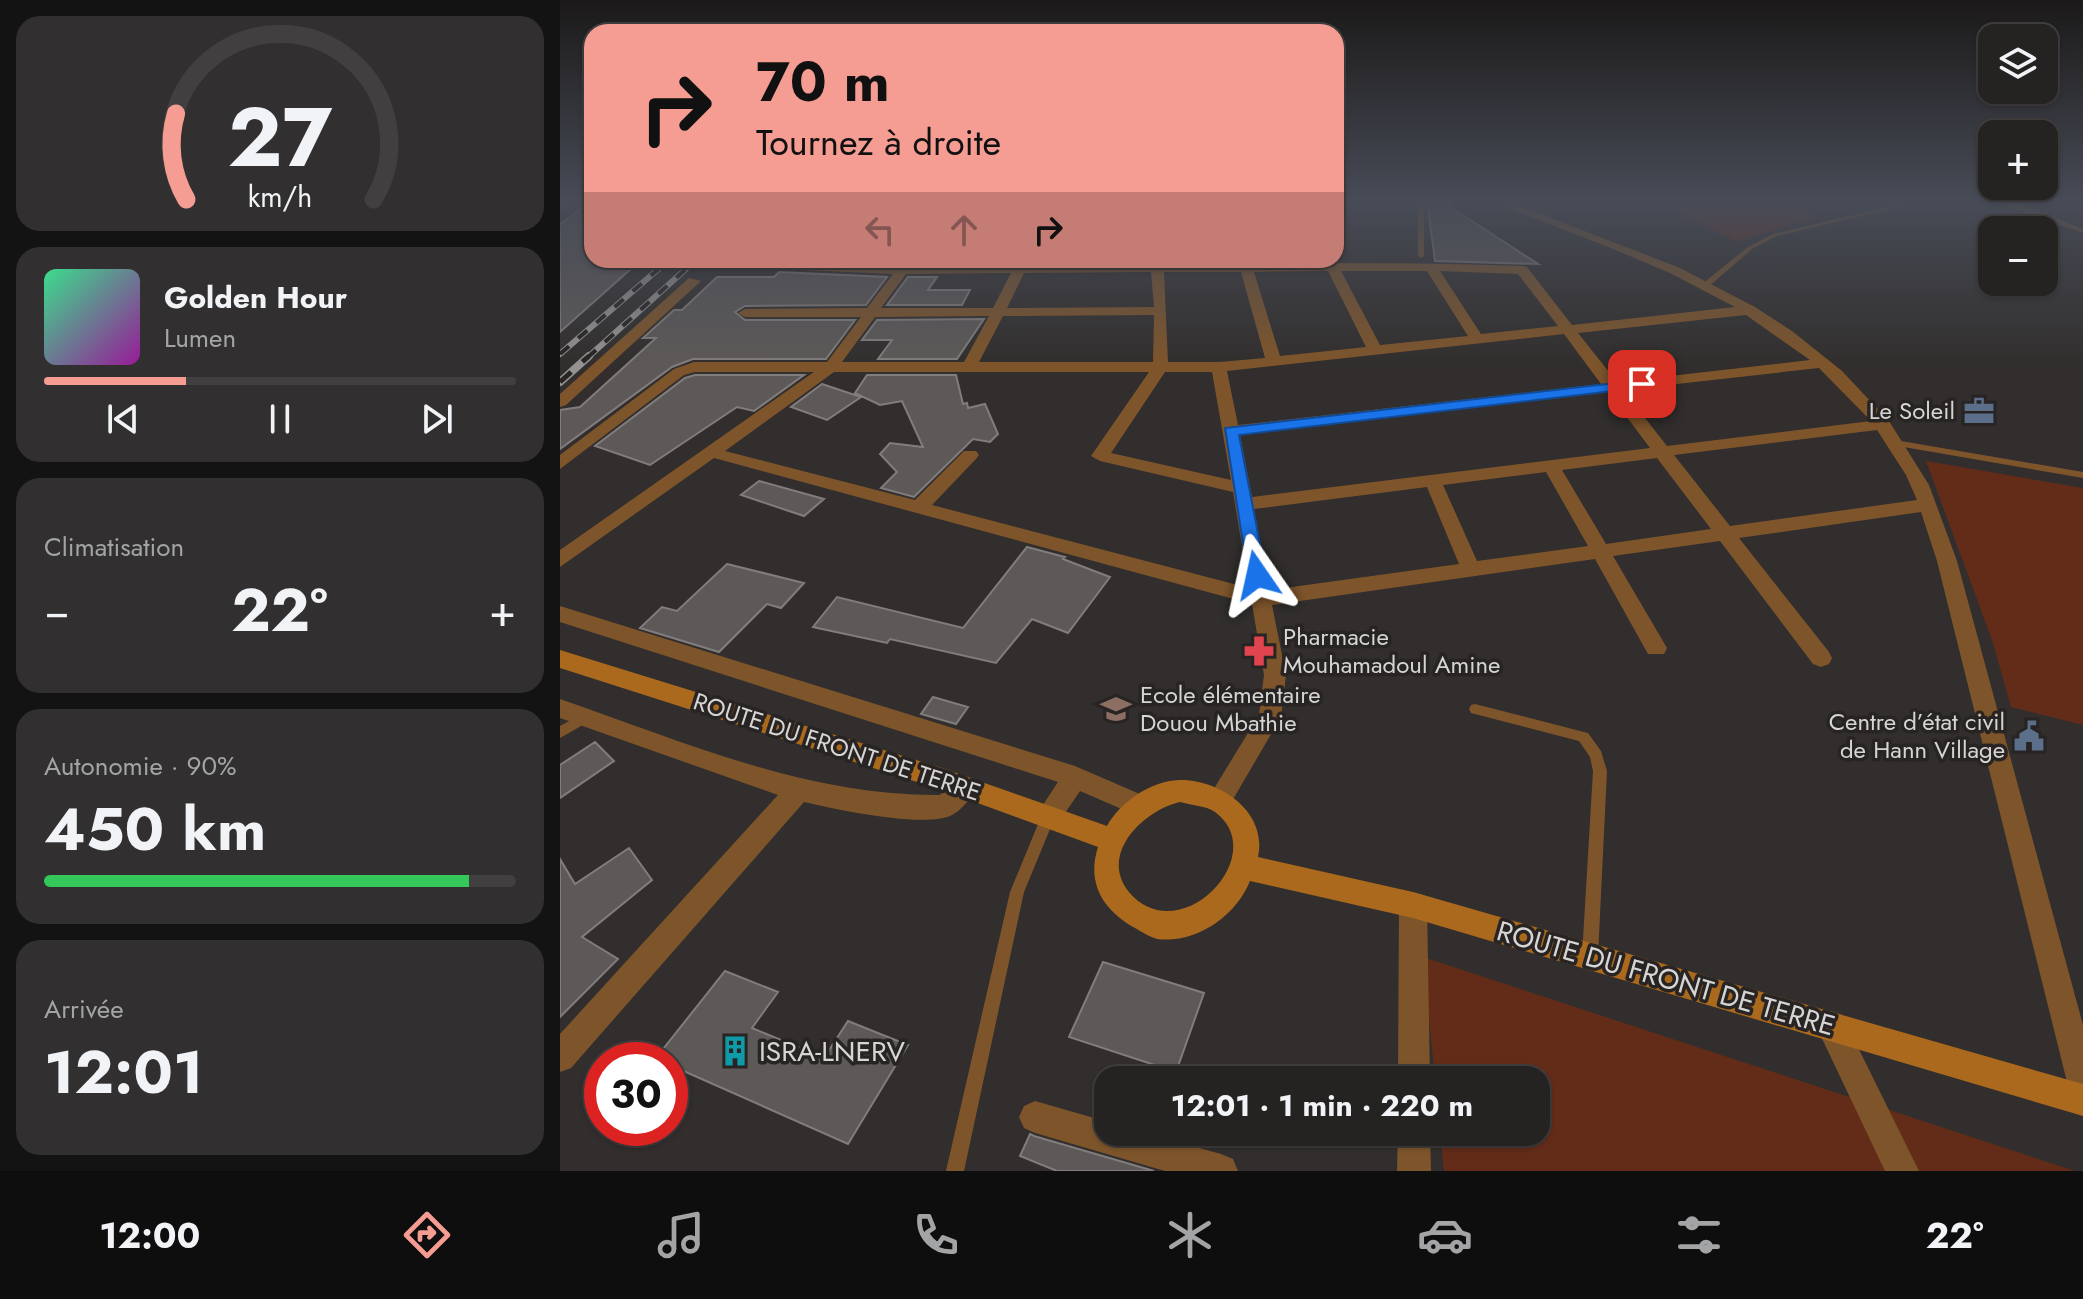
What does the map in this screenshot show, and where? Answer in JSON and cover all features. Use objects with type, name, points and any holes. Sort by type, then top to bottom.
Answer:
[{"type":"main road","name":"ROUTE DU FRONT DE TERRE","points":[[560,659],[964,787],[1113,840]]},
{"type":"main road","points":[[1180,791],[1201,793],[1219,800],[1234,812],[1244,828],[1248,847],[1246,867],[1239,884],[1211,912],[1183,923],[1153,922],[1129,911],[1113,891],[1108,857],[1124,821],[1140,806],[1180,791]]},
{"type":"main road","name":"ROUTE DU FRONT DE TERRE","points":[[1246,867],[1413,905],[2083,1100]]},
{"type":"street","points":[[1638,256],[1705,285],[1750,310],[1821,363],[1883,424],[1916,477],[1947,561],[2083,1082]]},
{"type":"street","points":[[1344,267],[1426,261],[1522,270],[1821,658]]},
{"type":"street","points":[[1426,261],[1477,339]]},
{"type":"street","points":[[844,268],[1333,268],[1375,350]]},
{"type":"street","points":[[1246,268],[1274,361]]},
{"type":"street","points":[[969,368],[1020,269]]},
{"type":"street","points":[[1157,269],[1161,311],[1160,367],[1100,456],[1242,496],[1433,481],[1883,424]]},
{"type":"street","points":[[560,560],[832,366],[902,270]]},
{"type":"street","points":[[560,402],[694,281]]},
{"type":"street","points":[[560,464],[686,368],[1219,367],[1750,310]]},
{"type":"street","points":[[745,313],[1161,311]]},
{"type":"street","points":[[1230,431],[1821,363]]},
{"type":"street","points":[[1219,367],[1275,675],[1270,717],[1219,800]]},
{"type":"street","points":[[710,452],[1262,599],[1927,505]]},
{"type":"street","points":[[918,508],[970,455]]},
{"type":"street","points":[[1552,467],[1656,648]]},
{"type":"street","points":[[1433,481],[1471,569]]},
{"type":"street","points":[[560,614],[1075,777],[1140,806]]},
{"type":"street","points":[[560,708],[797,792],[919,808],[946,806],[964,787]]},
{"type":"street","points":[[1048,817],[1075,777]]},
{"type":"street","points":[[560,1057],[797,792]]},
{"type":"street","points":[[1413,905],[1414,1066]]},
{"type":"street","points":[[1831,1026],[1902,1171]]},
{"type":"street","points":[[1035,1117],[1221,1171]]},
{"type":"street","points":[[1414,1146],[1414,1171]]},
{"type":"lane","points":[[1426,256],[1426,261]]},
{"type":"lane","points":[[1705,285],[1741,256]]},
{"type":"lane","points":[[1895,443],[2083,475]]},
{"type":"lane","points":[[1475,709],[1583,737],[1596,755],[1600,771],[1590,957]]},
{"type":"lane","points":[[560,733],[586,717]]},
{"type":"lane","points":[[955,1171],[1017,892],[1048,817]]},
{"type":"shaded area","points":[[1926,461],[2083,488],[2083,725],[2011,707],[1993,643]]},
{"type":"shaded area","points":[[1423,957],[2075,1171],[1444,1171],[1441,1146],[1550,1146],[1550,1066],[1434,1066]]},
{"type":"building","points":[[560,256],[584,256],[584,268],[632,268],[560,332]]},
{"type":"building","points":[[1434,256],[1525,256],[1538,264],[1435,261]]},
{"type":"building","points":[[779,272],[887,277],[866,305],[745,306],[735,312],[745,320],[855,320],[826,359],[693,359],[672,367],[560,449],[560,410],[580,407],[656,338],[643,338],[674,310],[682,310],[717,277],[774,277]]},
{"type":"building","points":[[908,277],[937,277],[928,290],[970,290],[962,305],[887,305]]},
{"type":"building","points":[[984,319],[957,359],[878,359],[892,340],[862,340],[877,320]]},
{"type":"building","points":[[695,375],[804,375],[754,411],[737,407],[650,465],[595,446],[685,378]]},
{"type":"building","points":[[867,375],[956,375],[963,404],[967,403],[968,408],[985,404],[998,434],[990,442],[973,439],[914,497],[881,488],[897,472],[880,454],[890,443],[923,447],[902,401],[880,405],[855,393]]},
{"type":"building","points":[[822,384],[861,397],[827,420],[791,407]]},
{"type":"building","points":[[759,481],[824,499],[804,516],[741,495]]},
{"type":"building","points":[[1027,547],[1065,557],[1063,559],[1110,577],[1068,633],[1032,619],[996,663],[890,639],[887,643],[813,627],[837,597],[963,628]]},
{"type":"building","points":[[727,564],[804,583],[781,608],[767,604],[719,652],[640,628],[662,607],[677,611]]},
{"type":"building","points":[[933,697],[968,707],[956,724],[921,714]]},
{"type":"building","points":[[595,742],[614,761],[560,798],[560,765]]},
{"type":"building","points":[[629,848],[652,880],[582,937],[618,959],[560,1017],[560,859],[575,884]]},
{"type":"building","points":[[1103,962],[1204,993],[1178,1066],[1158,1066],[1069,1037]]},
{"type":"building","name":"ISRA-LNERV","points":[[725,971],[778,992],[752,1028],[824,1058],[848,1021],[908,1045],[848,1144],[688,1073],[688,1042],[669,1042]]},
{"type":"building","points":[[1030,1134],[1154,1171],[1057,1171],[1020,1156]]},
{"type":"railway","points":[[560,354],[660,268]]},
{"type":"railway","points":[[587,358],[687,268]]},
{"type":"railway","points":[[560,382],[589,356]]},
{"type":"place","name":"Le Soleil","points":[[1979,411]]},
{"type":"place","name":"Pharmacie Mouhamadoul Amine","points":[[1259,651]]},
{"type":"place","name":"Ecole élémentaire Douou Mbathie","points":[[1116,709]]},
{"type":"place","name":"Centre d’état civil de Hann Village","points":[[2029,736]]},
{"type":"place","name":"ISRA-LNERV","points":[[735,1051]]},
{"type":"route","points":[[1257,575],[1230,431],[1642,384]]}]
